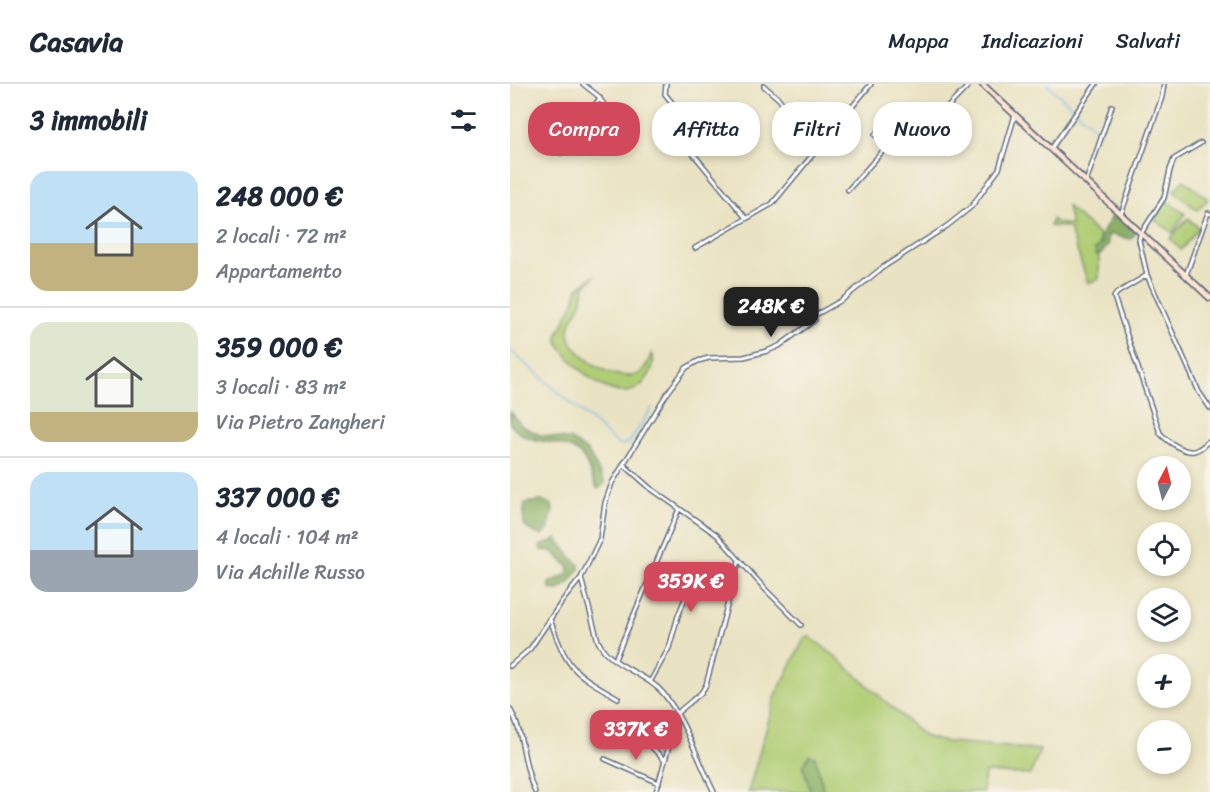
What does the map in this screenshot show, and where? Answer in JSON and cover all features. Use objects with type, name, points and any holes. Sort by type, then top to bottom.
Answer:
[{"type":"street","points":[[583,84],[603,102]]},
{"type":"street","points":[[666,84],[664,93],[678,110],[681,133],[686,144],[746,218]]},
{"type":"street","points":[[856,102],[871,84]]},
{"type":"street","points":[[953,102],[970,84]]},
{"type":"street","points":[[982,84],[1209,296]]},
{"type":"street","points":[[1051,149],[1096,84]]},
{"type":"street","points":[[1121,214],[1162,97],[1164,84]]},
{"type":"street","points":[[764,86],[781,102]]},
{"type":"street","points":[[597,102],[600,98]]},
{"type":"street","points":[[1086,182],[1112,106]]},
{"type":"street","points":[[510,666],[530,649],[581,578],[600,539],[608,491],[681,374],[692,364],[709,358],[754,355],[779,346],[815,320],[812,317],[843,300],[882,268],[967,211],[998,173],[1015,115]]},
{"type":"street","points":[[1201,143],[1174,159],[1165,197],[1141,233],[1139,240],[1147,275],[1199,392],[1210,408]]},
{"type":"street","points":[[695,248],[772,204],[811,156]]},
{"type":"street","points":[[848,190],[878,156]]},
{"type":"street","points":[[1186,275],[1208,213],[1210,214]]},
{"type":"street","points":[[1147,275],[1117,293],[1114,298],[1159,430],[1167,440],[1190,451],[1197,450],[1210,440]]},
{"type":"street","points":[[623,464],[679,509],[717,535],[766,591],[801,625]]},
{"type":"street","points":[[614,659],[679,509]]},
{"type":"street","points":[[656,792],[676,715],[700,693],[707,682],[739,561]]},
{"type":"street","points":[[650,682],[669,648],[690,586],[656,564]]},
{"type":"street","points":[[581,578],[599,643],[614,659],[663,693],[714,792]]},
{"type":"street","points":[[550,619],[563,656],[573,669],[618,698]]},
{"type":"street","points":[[510,710],[520,730],[526,768],[535,792]]},
{"type":"street","points":[[634,734],[645,740],[665,760]]},
{"type":"street","points":[[605,759],[659,783]]},
{"type":"green space","points":[[1184,180],[1208,199],[1197,210],[1174,191]]},
{"type":"green space","points":[[1167,201],[1185,214],[1173,233],[1154,219]]},
{"type":"green space","points":[[1067,206],[1099,235],[1099,279],[1088,283],[1070,230],[1066,227],[1050,226],[1052,219],[1057,223],[1071,225]]},
{"type":"green space","points":[[1116,213],[1136,232],[1131,239],[1108,234],[1108,245],[1101,254],[1096,255],[1095,250],[1101,244],[1101,235],[1109,220]]},
{"type":"green space","points":[[1188,218],[1199,228],[1181,250],[1170,239]]},
{"type":"green space","points":[[594,276],[584,288],[581,304],[570,324],[569,333],[578,351],[587,360],[611,373],[622,376],[633,376],[641,372],[652,353],[653,364],[649,375],[639,387],[627,392],[614,391],[587,376],[575,365],[558,342],[557,336],[574,302],[578,288]]},
{"type":"green space","points":[[510,411],[522,426],[540,435],[571,440],[588,452],[605,483],[598,489],[586,462],[574,450],[533,439],[517,431],[510,424]]},
{"type":"green space","points":[[541,501],[551,504],[553,509],[548,530],[542,535],[530,531],[524,525],[523,516],[525,503]]},
{"type":"green space","points":[[556,538],[579,564],[579,569],[570,582],[559,590],[550,589],[549,583],[568,574],[569,567],[552,551],[541,550],[540,546]]},
{"type":"green space","points":[[805,637],[810,637],[835,656],[924,736],[939,741],[1040,750],[1030,775],[985,772],[983,792],[824,792],[815,757],[803,767],[811,792],[748,792],[776,695]]},
{"type":"green space","points":[[809,755],[815,757],[824,792],[811,792],[803,767]]},
{"type":"waterway","points":[[1047,84],[1101,133]]},
{"type":"waterway","points":[[510,350],[619,445],[629,443],[652,408]]}]
